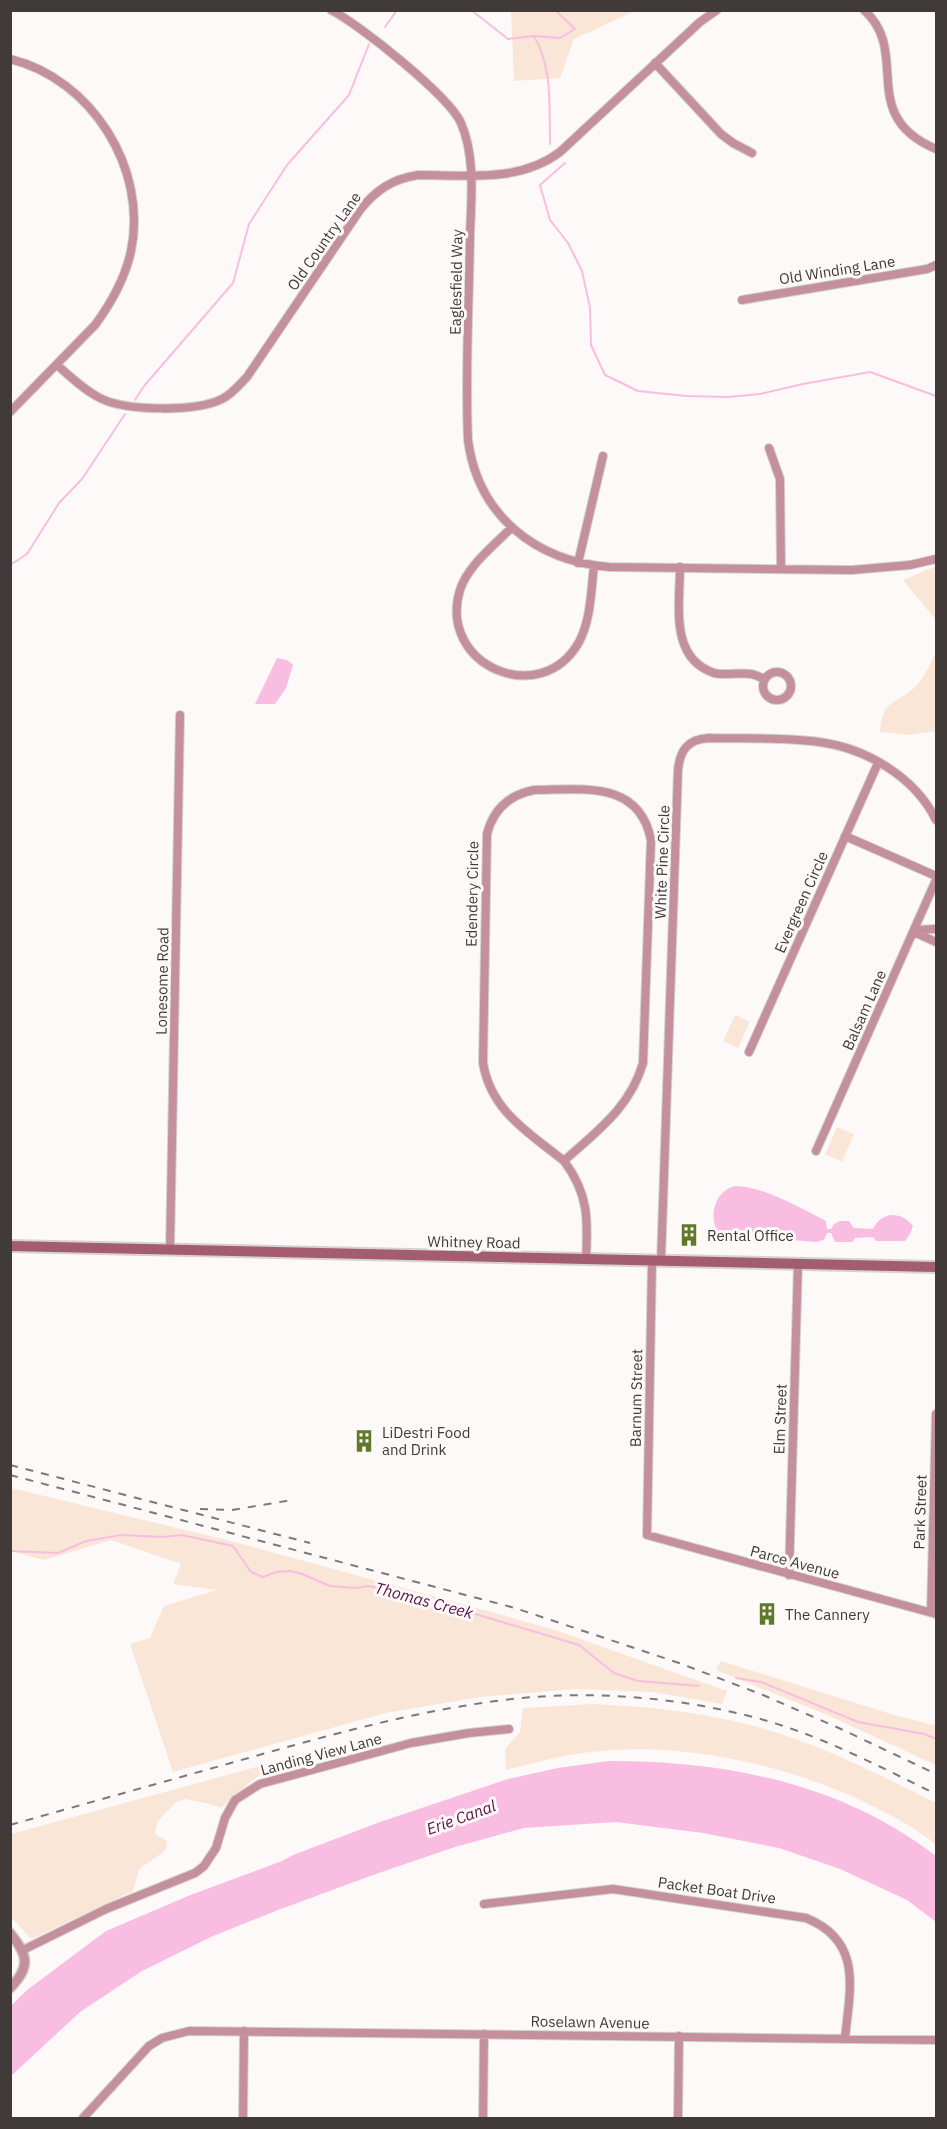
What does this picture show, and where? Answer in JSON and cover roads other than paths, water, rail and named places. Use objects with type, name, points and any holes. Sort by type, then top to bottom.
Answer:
[{"type":"main road","name":"Whitney Road","points":[[10,1246],[936,1268]]},
{"type":"street","name":"Eaglesfield Way","points":[[331,10],[356,25],[448,104],[464,130],[471,175],[468,440],[472,463],[481,486],[499,513],[512,527],[538,547],[578,563],[594,566],[879,569],[936,559]]},
{"type":"street","name":"Old Country Lane","points":[[57,365],[92,393],[113,403],[188,407],[222,399],[231,393],[250,372],[370,198],[380,188],[405,177],[512,174],[548,160],[700,22],[717,10]]},
{"type":"street","points":[[864,10],[877,25],[882,36],[889,98],[896,116],[915,138],[936,149]]},
{"type":"street","points":[[10,59],[56,79],[85,102],[118,148],[130,185],[133,204],[131,251],[121,282],[106,310],[95,325],[10,412]]},
{"type":"street","points":[[656,63],[721,134],[752,153]]},
{"type":"street","name":"Old Winding Lane","points":[[742,300],[927,269],[936,265]]},
{"type":"street","points":[[769,448],[780,479],[781,569]]},
{"type":"street","points":[[578,563],[603,456]]},
{"type":"street","points":[[512,527],[467,575],[458,599],[461,634],[475,656],[490,667],[507,674],[533,675],[553,668],[567,658],[578,643],[585,626],[594,566]]},
{"type":"street","points":[[680,567],[680,634],[683,646],[691,658],[699,666],[715,673],[752,674],[764,679]]},
{"type":"street","name":"Lonesome Road","points":[[170,1249],[180,714]]},
{"type":"street","name":"White Pine Circle","points":[[656,1261],[678,771],[681,754],[690,742],[702,739],[802,740],[837,746],[878,763],[903,777],[914,788],[936,820]]},
{"type":"street","name":"Evergreen Circle","points":[[749,1052],[878,763]]},
{"type":"street","name":"Edendery Circle","points":[[564,1161],[625,1103],[637,1082],[643,1063],[651,840],[641,814],[620,796],[600,791],[534,790],[517,795],[504,803],[492,818],[487,834],[483,1063],[491,1092],[503,1109],[564,1161],[578,1181],[585,1201],[586,1260]]},
{"type":"street","points":[[845,836],[936,878]]},
{"type":"street","name":"Balsam Lane","points":[[816,1151],[915,931],[936,878]]},
{"type":"street","points":[[915,931],[936,929]]},
{"type":"street","points":[[915,931],[936,942]]},
{"type":"street","name":"Barnum Street","points":[[646,1535],[656,1261]]},
{"type":"street","name":"Elm Street","points":[[789,1575],[798,1264]]},
{"type":"street","name":"Park Street","points":[[934,1613],[936,1414]]},
{"type":"street","name":"Parce Avenue","points":[[646,1535],[934,1613]]},
{"type":"street","name":"Landing View Lane","points":[[23,1950],[106,1909],[195,1873],[204,1866],[216,1848],[225,1818],[235,1800],[260,1784],[411,1743],[509,1729]]},
{"type":"street","name":"Packet Boat Drive","points":[[484,1904],[613,1889],[806,1918],[835,1936],[847,1956],[850,1982],[845,2038]]},
{"type":"street","points":[[10,1933],[23,1950],[25,1967],[10,1988]]},
{"type":"street","name":"Roselawn Avenue","points":[[83,2118],[136,2058],[155,2041],[189,2031],[936,2040]]},
{"type":"street","points":[[243,2118],[244,2031]]},
{"type":"street","points":[[483,2118],[484,2034]]},
{"type":"street","points":[[678,2118],[679,2036]]},
{"type":"water","points":[[277,658],[287,660],[293,665],[286,688],[275,704],[255,704]]},
{"type":"water","points":[[735,1186],[757,1190],[781,1199],[826,1221],[827,1229],[831,1229],[840,1221],[849,1221],[854,1228],[873,1229],[881,1219],[892,1215],[903,1218],[913,1226],[905,1241],[876,1241],[873,1237],[855,1238],[852,1242],[835,1242],[831,1233],[827,1233],[824,1240],[816,1242],[756,1237],[732,1239],[719,1235],[714,1213],[722,1193]]},
{"type":"water","name":"Erie Canal","points":[[609,1761],[653,1762],[739,1772],[781,1781],[861,1810],[900,1831],[936,1856],[936,1922],[907,1900],[840,1869],[779,1848],[703,1833],[616,1822],[524,1828],[455,1847],[373,1875],[211,1937],[142,1971],[80,2012],[11,2076],[11,2006],[27,1990],[106,1931],[193,1894],[380,1822],[508,1779],[558,1768]]},
{"type":"waterway","points":[[385,27],[397,10]]},
{"type":"waterway","points":[[471,10],[508,39],[534,36],[560,38],[575,29],[555,10]]},
{"type":"waterway","points":[[534,36],[547,75],[550,102],[550,144]]},
{"type":"waterway","points":[[135,400],[144,386],[233,283],[249,224],[287,165],[349,95],[369,44]]},
{"type":"waterway","points":[[565,163],[540,185],[550,220],[568,243],[582,271],[590,308],[591,345],[605,375],[638,391],[728,397],[760,394],[870,372],[936,396]]},
{"type":"waterway","points":[[10,565],[27,554],[59,503],[82,479],[125,414]]},
{"type":"waterway","name":"Thomas Creek","points":[[10,1551],[58,1553],[86,1541],[121,1535],[162,1537],[182,1535],[233,1546],[251,1572],[263,1577],[276,1572],[290,1571],[330,1586],[355,1588],[369,1586],[432,1601],[579,1645],[614,1673],[638,1681],[699,1686]]},
{"type":"waterway","name":"Thomas Creek","points":[[736,1678],[761,1682],[858,1722],[924,1734],[936,1739]]},
{"type":"railway","points":[[10,1465],[310,1543]]},
{"type":"railway","points":[[10,1475],[515,1608],[679,1663],[763,1695],[936,1774]]},
{"type":"railway","points":[[200,1509],[232,1510],[292,1500]]},
{"type":"railway","points":[[10,1825],[373,1724],[434,1711],[529,1697],[597,1695],[631,1697],[665,1700],[731,1712],[786,1727],[830,1744],[936,1794]]},
{"type":"place","name":"Rental Office","points":[[689,1235]]},
{"type":"place","name":"LiDestri Food and Drink","points":[[364,1441]]},
{"type":"place","name":"The Cannery","points":[[767,1614]]}]
